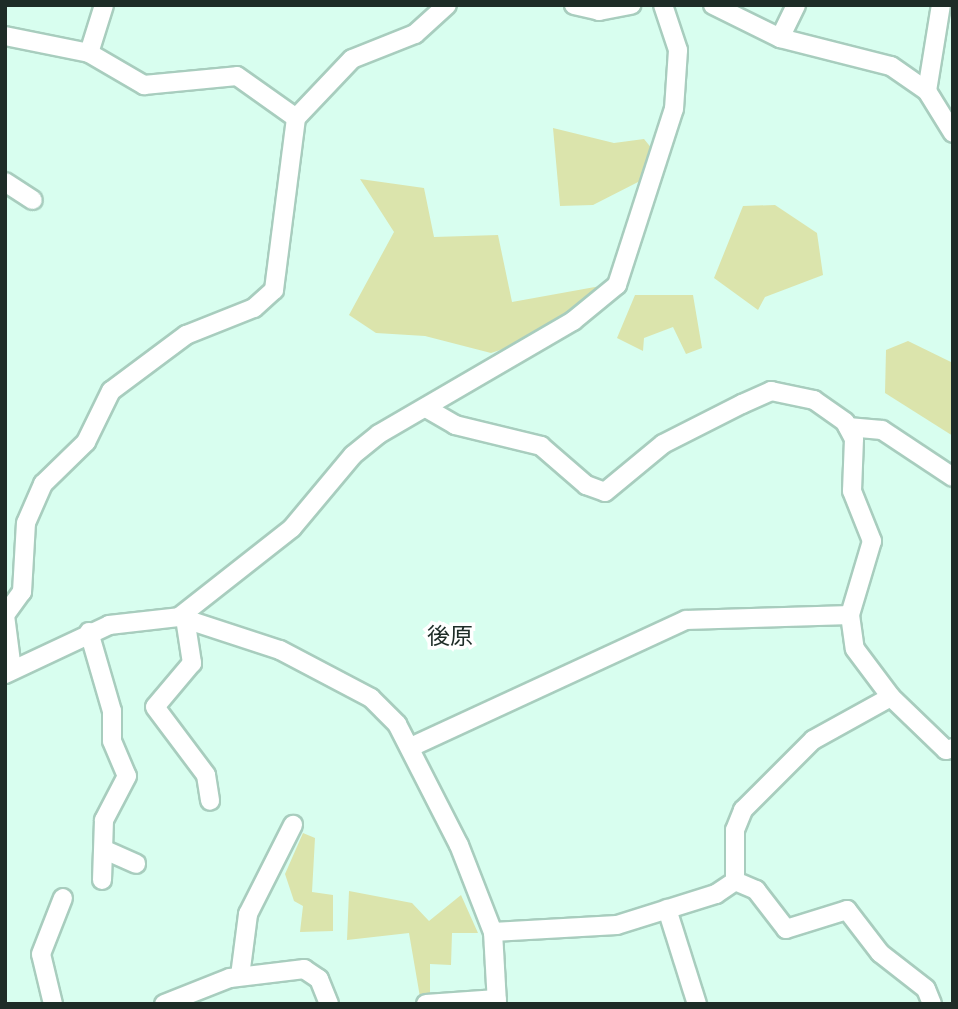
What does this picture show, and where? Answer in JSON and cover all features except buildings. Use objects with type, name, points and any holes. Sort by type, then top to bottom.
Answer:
[{"type":"street","points":[[89,53],[104,5]]},
{"type":"street","points":[[426,1004],[497,1002],[493,932],[411,747],[386,710],[340,678],[182,618],[125,620],[89,632],[9,672],[5,615],[22,592],[28,514],[43,484],[86,442],[111,391],[186,335],[254,308],[280,281],[296,118],[352,59],[415,34],[447,5]]},
{"type":"street","points":[[574,5],[599,11],[631,5]]},
{"type":"street","points":[[182,618],[292,528],[353,455],[426,408],[573,321],[617,285],[674,109],[678,50],[663,5]]},
{"type":"street","points":[[713,5],[780,38],[873,59],[927,91],[953,133]]},
{"type":"street","points":[[780,38],[796,5]]},
{"type":"street","points":[[927,91],[941,5]]},
{"type":"street","points":[[5,36],[89,53],[144,85],[237,76],[296,118]]},
{"type":"street","points":[[5,182],[33,200]]},
{"type":"street","points":[[426,408],[455,425],[541,446],[591,489],[605,492],[663,444],[771,391],[814,401],[848,427],[882,430],[953,477]]},
{"type":"street","points":[[848,427],[857,470],[856,511],[872,541],[850,615],[855,649],[891,697],[946,750],[953,748]]},
{"type":"street","points":[[411,747],[686,620],[850,615]]},
{"type":"street","points":[[182,618],[192,663],[155,707],[206,775],[210,801]]},
{"type":"street","points":[[89,632],[112,711],[112,741],[127,776],[107,808],[102,880]]},
{"type":"street","points":[[735,881],[735,831],[743,810],[813,740],[891,697]]},
{"type":"street","points":[[240,976],[248,914],[293,825]]},
{"type":"street","points":[[105,850],[136,864]]},
{"type":"street","points":[[493,932],[583,931],[716,894],[735,881]]},
{"type":"street","points":[[735,881],[756,890],[786,929],[847,910],[880,953],[926,989],[932,1004]]},
{"type":"street","points":[[52,1004],[41,954],[63,898]]},
{"type":"street","points":[[667,909],[697,1004]]},
{"type":"street","points":[[164,1004],[240,976],[304,969],[319,979],[329,1004]]},
{"type":"green space","points":[[553,128],[614,143],[644,139],[653,150],[642,180],[593,205],[560,206]]},
{"type":"green space","points":[[360,179],[424,188],[434,237],[498,235],[512,302],[606,285],[527,341],[491,353],[425,336],[376,333],[349,315],[394,232]]},
{"type":"green space","points":[[775,205],[817,233],[823,275],[765,297],[758,310],[714,278],[743,206]]},
{"type":"green space","points":[[635,295],[693,295],[702,348],[686,354],[673,327],[644,338],[643,351],[617,338]]},
{"type":"green space","points":[[908,341],[953,363],[953,436],[885,393],[886,350]]},
{"type":"green space","points":[[303,833],[315,838],[312,892],[333,895],[333,931],[300,932],[303,906],[294,901],[285,874]]},
{"type":"green space","points":[[349,891],[412,903],[429,921],[461,895],[478,933],[452,933],[451,965],[430,964],[430,994],[420,997],[409,933],[347,940]]},
{"type":"district","name":"後原","points":[[450,636]]}]
